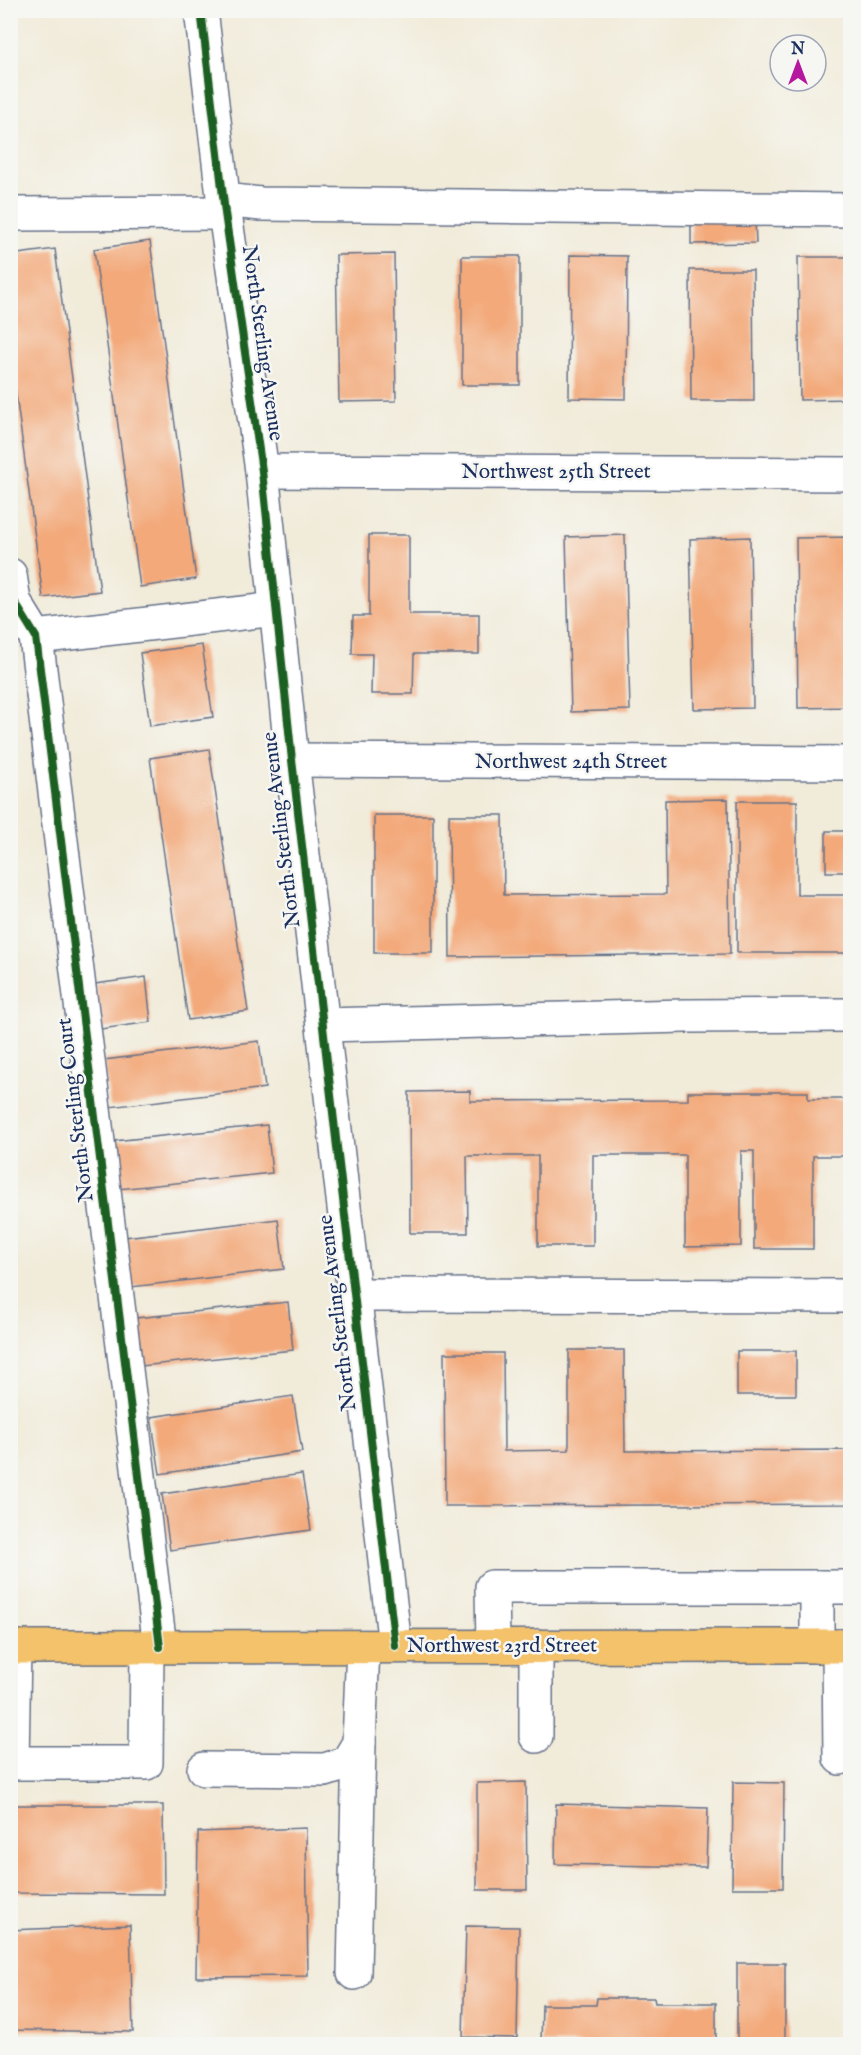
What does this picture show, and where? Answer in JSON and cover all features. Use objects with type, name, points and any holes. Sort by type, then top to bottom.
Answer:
[{"type":"main road","name":"Northwest 23rd Street","points":[[12,1647],[835,1646]]},
{"type":"street","name":"North Sterling Avenue","points":[[201,10],[224,207],[262,471],[292,760],[395,1646]]},
{"type":"street","points":[[10,214],[261,204],[850,210]]},
{"type":"street","name":"Northwest 25th Street","points":[[262,471],[850,474]]},
{"type":"street","name":"North Sterling Court","points":[[10,575],[14,601],[36,637],[153,1647],[146,1763],[12,1763],[12,1647]]},
{"type":"street","points":[[36,637],[276,609]]},
{"type":"street","name":"Northwest 24th Street","points":[[292,760],[850,763]]},
{"type":"street","points":[[323,1025],[685,1016],[850,1015]]},
{"type":"street","points":[[354,1294],[850,1296]]},
{"type":"street","points":[[493,1646],[492,1587],[850,1587]]},
{"type":"street","points":[[817,1587],[835,1646],[840,1758]]},
{"type":"street","points":[[536,1646],[536,1736]]},
{"type":"street","points":[[354,1973],[363,1647]]},
{"type":"street","points":[[204,1769],[325,1770],[347,1763],[359,1743]]},
{"type":"building","points":[[755,219],[756,243],[691,244],[691,220]]},
{"type":"building","points":[[150,241],[196,579],[140,587],[94,249]]},
{"type":"building","points":[[55,249],[100,591],[43,598],[10,349],[10,255]]},
{"type":"building","points":[[394,254],[396,401],[339,402],[336,255]]},
{"type":"building","points":[[570,255],[627,256],[626,399],[569,398]]},
{"type":"building","points":[[462,256],[520,256],[520,385],[462,385]]},
{"type":"building","points":[[798,257],[850,257],[850,399],[800,400]]},
{"type":"building","points":[[690,270],[753,270],[754,401],[691,401]]},
{"type":"building","points":[[369,535],[409,535],[409,614],[479,614],[479,654],[414,654],[413,694],[371,694],[372,654],[352,654],[353,616],[369,616]]},
{"type":"building","points":[[625,535],[630,710],[571,712],[566,537]]},
{"type":"building","points":[[750,537],[753,708],[694,709],[690,539]]},
{"type":"building","points":[[850,537],[850,707],[798,708],[796,538]]},
{"type":"building","points":[[202,645],[213,717],[150,726],[140,653]]},
{"type":"building","points":[[209,749],[248,1011],[188,1020],[150,758]]},
{"type":"building","points":[[728,799],[730,954],[450,957],[449,815],[503,815],[504,895],[666,894],[665,800]]},
{"type":"building","points":[[737,801],[797,801],[797,895],[850,895],[850,953],[737,953]]},
{"type":"building","points":[[374,815],[433,815],[433,953],[374,953]]},
{"type":"building","points":[[826,831],[850,831],[850,872],[826,872]]},
{"type":"building","points":[[146,977],[151,1022],[101,1029],[95,984]]},
{"type":"building","points":[[259,1041],[265,1088],[110,1107],[104,1060]]},
{"type":"building","points":[[470,1091],[470,1101],[688,1100],[688,1092],[808,1092],[808,1099],[850,1099],[850,1156],[813,1156],[813,1249],[754,1249],[754,1151],[741,1151],[741,1246],[685,1247],[685,1155],[593,1155],[593,1246],[538,1246],[538,1156],[467,1156],[468,1233],[410,1233],[409,1092]]},
{"type":"building","points":[[267,1125],[272,1173],[118,1189],[114,1141]]},
{"type":"building","points":[[278,1219],[284,1269],[131,1287],[125,1237]]},
{"type":"building","points":[[288,1302],[293,1350],[141,1366],[136,1318]]},
{"type":"building","points":[[569,1350],[624,1350],[625,1451],[850,1450],[850,1504],[445,1506],[444,1353],[503,1353],[504,1451],[569,1450]]},
{"type":"building","points":[[737,1351],[796,1351],[796,1395],[737,1395]]},
{"type":"building","points":[[293,1396],[302,1452],[160,1474],[151,1417]]},
{"type":"building","points":[[302,1474],[311,1530],[170,1550],[162,1494]]},
{"type":"building","points":[[526,1782],[527,1890],[477,1890],[477,1783]]},
{"type":"building","points":[[733,1782],[784,1783],[783,1888],[732,1888]]},
{"type":"building","points":[[556,1804],[708,1808],[706,1867],[555,1864]]},
{"type":"building","points":[[10,1805],[163,1805],[164,1894],[10,1893]]},
{"type":"building","points":[[306,1828],[308,1976],[196,1977],[198,1832]]},
{"type":"building","points":[[130,1925],[133,2032],[10,2030],[10,1930]]},
{"type":"building","points":[[466,1926],[519,1927],[517,2038],[463,2037]]},
{"type":"building","points":[[737,1963],[785,1963],[785,2044],[737,2044]]},
{"type":"building","points":[[597,1998],[654,1998],[655,2003],[716,2003],[716,2044],[541,2044],[542,2005],[596,2005]]},
{"type":"cycle path","points":[[201,10],[225,213],[262,471],[292,760],[395,1646]]},
{"type":"cycle path","points":[[10,575],[14,601],[36,637],[160,1647]]}]
